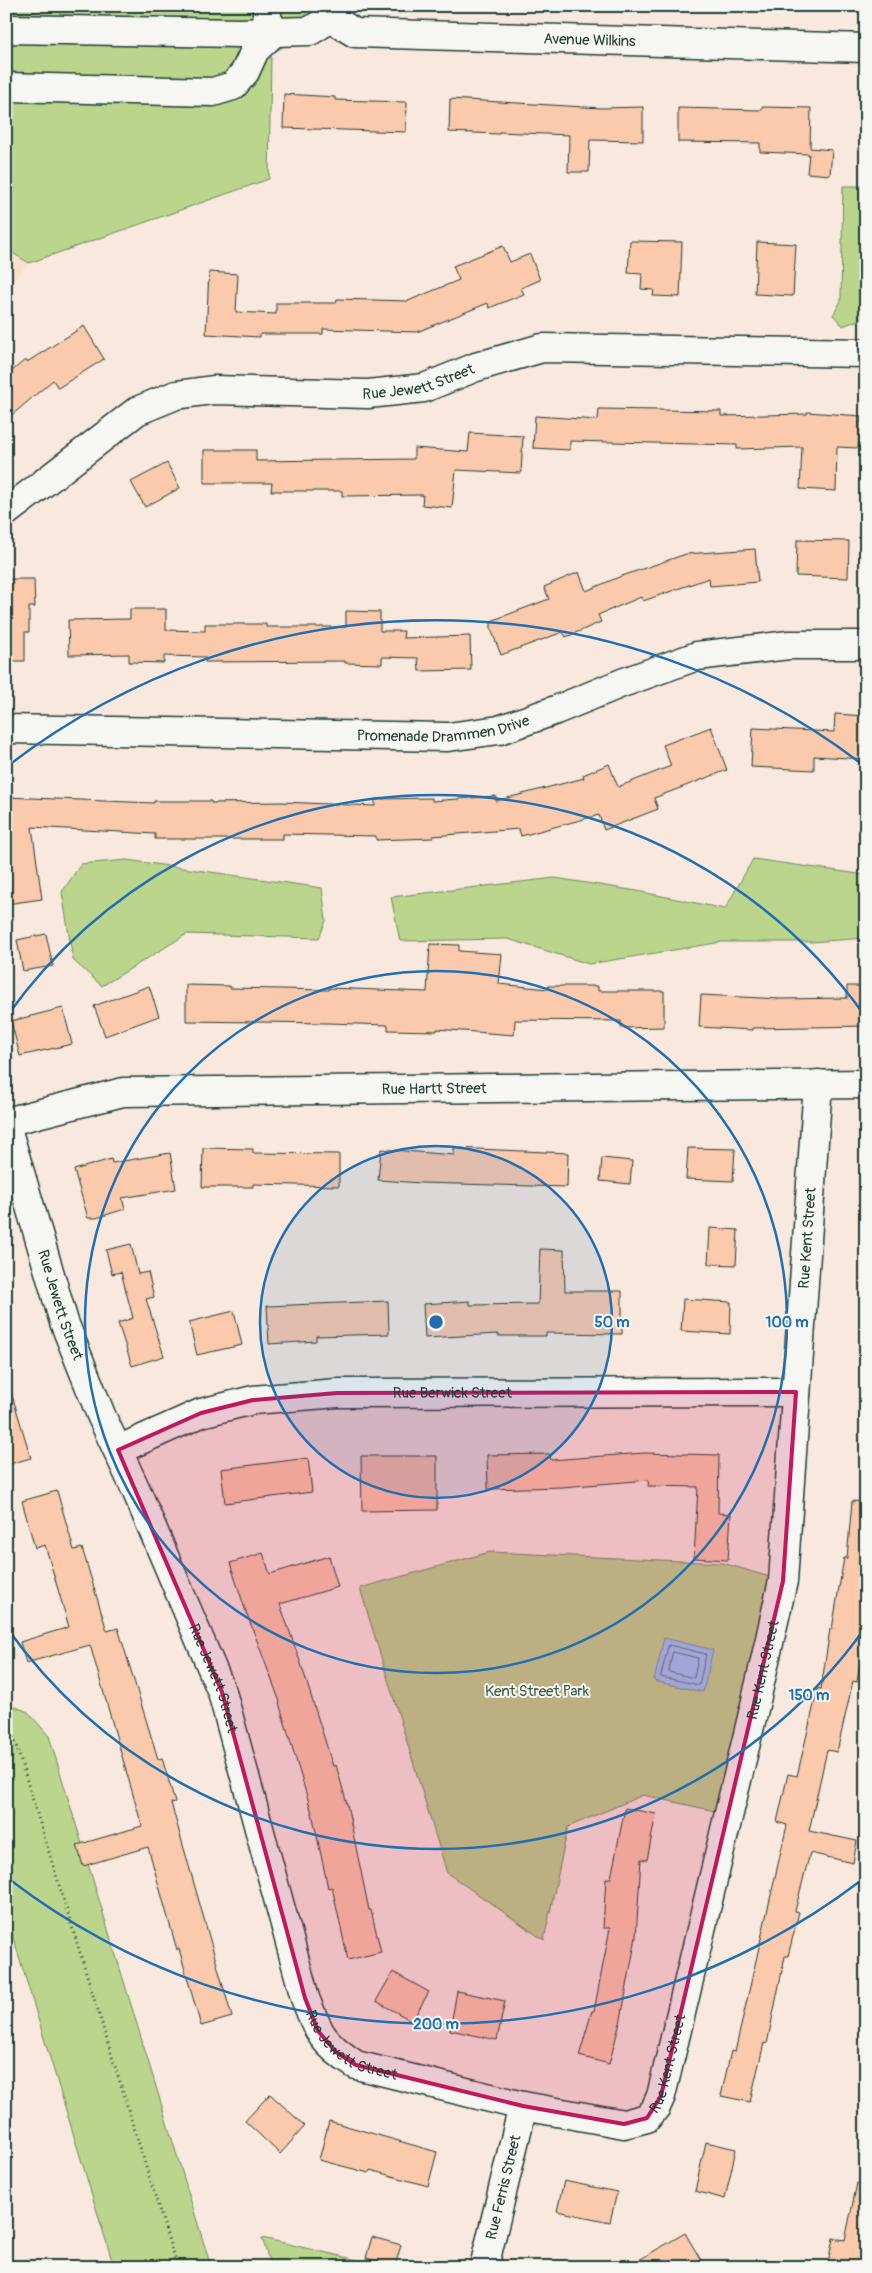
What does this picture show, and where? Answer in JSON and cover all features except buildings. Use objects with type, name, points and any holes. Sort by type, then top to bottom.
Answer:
[{"type":"street","points":[[267,6],[267,18],[274,32]]},
{"type":"street","points":[[6,29],[310,31],[329,12]]},
{"type":"street","name":"Avenue Wilkins","points":[[329,12],[355,33],[866,48]]},
{"type":"street","points":[[6,87],[213,92],[233,86],[245,72],[255,50],[274,32]]},
{"type":"street","name":"Rue Jewett Street","points":[[6,512],[130,416],[176,395],[213,390],[368,394],[424,388],[476,367],[542,348],[866,353]]},
{"type":"street","name":"Promenade Drammen Drive","points":[[6,729],[448,737],[498,730],[697,656],[789,645],[866,645]]},
{"type":"street","name":"Rue Kent Street","points":[[523,2106],[624,2124],[647,2118],[656,2107],[661,2096],[783,1581],[818,1084]]},
{"type":"street","name":"Rue Hartt Street","points":[[6,1124],[123,1092],[866,1084]]},
{"type":"street","name":"Rue Jewett Street","points":[[6,1124],[64,1322],[222,1692],[305,1998],[318,2031],[336,2052],[356,2065],[523,2106]]},
{"type":"street","name":"Rue Berwick Street","points":[[118,1450],[201,1413],[253,1400],[345,1393],[796,1392]]},
{"type":"street","name":"Rue Ferris Street","points":[[484,2267],[523,2106]]},
{"type":"path","points":[[6,1712],[177,2267]]},
{"type":"highlighted area","points":[[796,1392],[783,1581],[661,2096],[647,2118],[624,2124],[523,2106],[356,2065],[336,2052],[318,2031],[305,1998],[222,1692],[118,1450],[201,1413],[253,1400],[337,1393]]},
{"type":"shaded area","points":[[6,249],[29,263],[6,288]]},
{"type":"green space","points":[[6,6],[326,6],[310,31],[271,54],[269,179],[29,263],[6,249]]},
{"type":"green space","points":[[843,186],[866,186],[866,317],[843,326],[833,315],[841,301]]},
{"type":"green space","points":[[753,859],[866,875],[866,938],[811,942],[722,942],[589,964],[508,939],[400,941],[391,897],[555,878],[637,891],[725,909]]},
{"type":"green space","points":[[127,860],[322,888],[326,921],[319,938],[187,934],[102,986],[73,960],[62,892],[81,864]]},
{"type":"green space","name":"Kent Street Park","points":[[490,1552],[723,1563],[783,1581],[728,1814],[643,1795],[568,1827],[544,1940],[447,1873],[360,1588]]},
{"type":"green space","points":[[6,1703],[28,1712],[49,1736],[211,2267],[114,2267],[6,1914]]},
{"type":"green space","points":[[262,2238],[388,2267],[271,2267]]},
{"type":"water","points":[[664,1638],[713,1650],[703,1692],[654,1681]]}]
